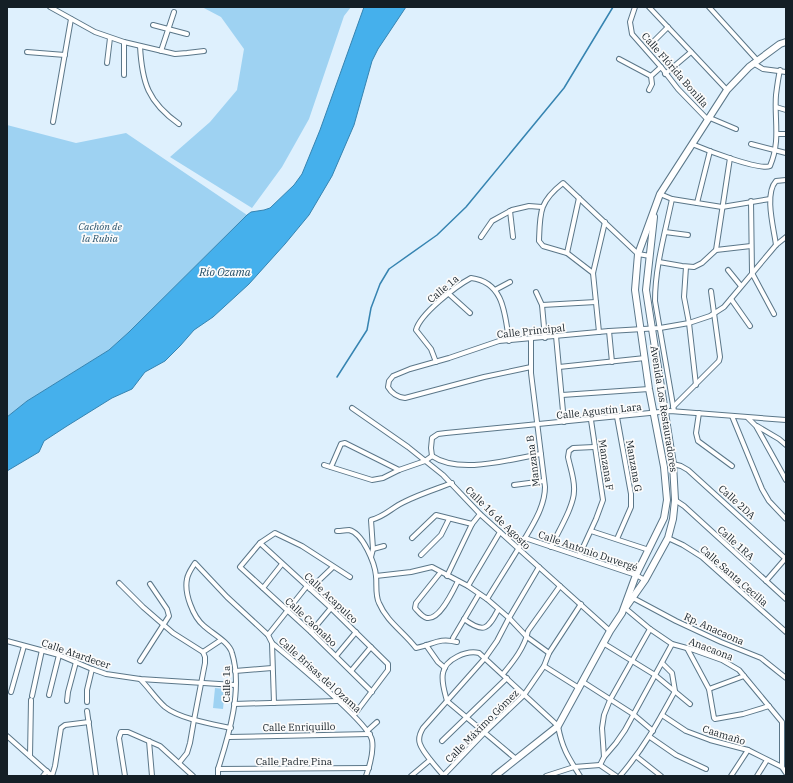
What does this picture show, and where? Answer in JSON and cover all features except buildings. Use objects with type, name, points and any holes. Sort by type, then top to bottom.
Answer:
[{"type":"street","points":[[50,7],[95,32],[110,38],[175,54],[188,54],[204,51]]},
{"type":"street","name":"Calle Flórida Bonilla","points":[[634,7],[630,22],[632,34],[678,89],[709,119]]},
{"type":"street","points":[[649,7],[727,90]]},
{"type":"street","points":[[712,8],[755,62],[764,69],[786,72]]},
{"type":"street","points":[[161,51],[174,12]]},
{"type":"street","points":[[54,122],[71,19]]},
{"type":"street","points":[[153,25],[187,34]]},
{"type":"street","points":[[653,42],[668,27]]},
{"type":"street","points":[[107,63],[110,38]]},
{"type":"street","points":[[124,42],[124,75]]},
{"type":"street","name":"Avenida Los Restauradores","points":[[495,776],[558,726],[603,642],[623,611],[636,575],[664,518],[667,500],[664,467],[649,389],[635,290],[638,254],[660,194],[727,90],[755,62],[780,44],[786,42]]},
{"type":"street","points":[[140,46],[142,70],[147,88],[166,114],[179,124]]},
{"type":"street","points":[[27,52],[65,55]]},
{"type":"street","points":[[665,74],[691,52]]},
{"type":"street","points":[[619,59],[651,76]]},
{"type":"street","points":[[651,76],[661,67]]},
{"type":"street","points":[[692,144],[730,158],[767,167],[771,163],[775,149],[777,134],[776,96],[780,70]]},
{"type":"street","points":[[649,90],[652,84],[651,76]]},
{"type":"street","points":[[776,107],[786,110]]},
{"type":"street","points":[[709,119],[736,129]]},
{"type":"street","points":[[777,134],[786,134]]},
{"type":"street","points":[[751,144],[786,153]]},
{"type":"street","points":[[696,203],[710,151]]},
{"type":"street","points":[[716,250],[730,158]]},
{"type":"street","points":[[776,245],[770,199],[771,189],[779,180],[786,180]]},
{"type":"street","points":[[593,273],[567,253],[551,249],[540,244],[540,211],[545,200],[563,183],[638,254],[650,256]]},
{"type":"street","points":[[660,194],[672,199],[722,207],[770,199]]},
{"type":"street","points":[[567,253],[579,198]]},
{"type":"street","points":[[672,199],[659,262],[655,301],[673,409]]},
{"type":"street","points":[[751,201],[752,273],[774,314]]},
{"type":"street","points":[[481,237],[492,221],[510,211],[529,206],[542,207]]},
{"type":"street","points":[[623,611],[645,580],[668,538],[675,500],[673,464],[646,290],[654,210]]},
{"type":"street","points":[[510,211],[513,237]]},
{"type":"street","points":[[599,332],[593,273],[605,222]]},
{"type":"street","points":[[665,232],[688,235]]},
{"type":"street","name":"Calle Principal","points":[[531,367],[484,377],[405,398],[398,397],[392,393],[388,387],[389,381],[393,376],[410,369],[500,341],[609,331],[652,329],[689,324],[715,313],[731,299],[776,245],[786,237]]},
{"type":"street","points":[[659,262],[694,267],[702,263],[716,250],[752,246]]},
{"type":"street","points":[[686,266],[684,297],[689,324],[696,385]]},
{"type":"street","points":[[728,270],[741,286]]},
{"type":"street","name":"Calle 1a","points":[[436,362],[430,349],[416,330],[421,319],[449,294],[471,278],[480,279],[495,290]]},
{"type":"street","points":[[509,341],[505,312],[495,290],[510,282]]},
{"type":"street","points":[[673,409],[719,361],[720,356],[711,291]]},
{"type":"street","points":[[536,292],[542,305],[545,338]]},
{"type":"street","points":[[449,294],[470,312]]},
{"type":"street","points":[[731,299],[750,326]]},
{"type":"street","points":[[542,305],[596,302]]},
{"type":"street","points":[[609,331],[612,362]]},
{"type":"street","points":[[556,336],[564,422]]},
{"type":"street","name":"Manzana B","points":[[525,538],[543,503],[545,495],[531,367],[530,339]]},
{"type":"street","points":[[559,367],[645,358]]},
{"type":"street","points":[[562,395],[649,389]]},
{"type":"street","name":"Calle 16 de Agosto","points":[[352,408],[425,461],[452,483],[480,514],[610,630]]},
{"type":"street","name":"Calle Agustín Lara","points":[[432,456],[432,438],[438,434],[591,420],[664,412],[673,409],[699,413],[786,420]]},
{"type":"street","points":[[699,413],[696,434],[698,441],[732,466]]},
{"type":"street","points":[[732,416],[768,501],[786,519]]},
{"type":"street","name":"Manzana G","points":[[617,417],[631,494],[631,507],[617,539]]},
{"type":"street","points":[[748,417],[756,426],[786,480]]},
{"type":"street","name":"Manzana F","points":[[579,556],[591,530],[602,500],[599,467],[594,447],[591,420]]},
{"type":"street","points":[[756,426],[779,439],[786,445]]},
{"type":"street","points":[[331,468],[341,444],[345,443],[399,470]]},
{"type":"street","points":[[551,547],[571,506],[574,495],[568,456],[569,451],[573,448],[594,447]]},
{"type":"street","points":[[324,465],[372,480],[383,478],[399,470],[425,461],[432,456],[438,460],[465,465],[541,454]]},
{"type":"street","name":"Calle 2DA","points":[[673,464],[688,470],[786,559]]},
{"type":"street","points":[[514,485],[544,481]]},
{"type":"street","points":[[371,557],[373,549],[371,520],[382,517],[393,508],[419,494],[452,483]]},
{"type":"street","name":"Calle 1RA","points":[[675,500],[684,506],[786,599]]},
{"type":"street","points":[[447,576],[472,524],[480,514]]},
{"type":"street","points":[[412,538],[434,516],[437,515],[472,524]]},
{"type":"street","points":[[421,555],[441,535],[449,519]]},
{"type":"street","points":[[337,531],[349,530],[356,534],[362,541],[371,557],[376,576],[378,602],[395,627],[406,636],[416,648],[440,640],[457,642]]},
{"type":"street","points":[[591,530],[649,550]]},
{"type":"street","points":[[468,586],[500,532]]},
{"type":"street","points":[[260,543],[273,534],[278,534],[302,546],[350,577]]},
{"type":"street","name":"Calle Antonio Duvergé","points":[[487,599],[525,538],[636,575],[645,580]]},
{"type":"street","name":"Calle Santa Cecilia","points":[[668,538],[683,545],[702,557],[786,632]]},
{"type":"street","name":"Calle Acapulco","points":[[260,543],[383,658],[389,667],[372,692]]},
{"type":"street","name":"Calle Caonabo","points":[[260,543],[240,566],[240,569],[311,632],[372,692]]},
{"type":"street","points":[[373,549],[384,546]]},
{"type":"street","points":[[766,581],[786,559]]},
{"type":"street","name":"Calle 1a","points":[[195,563],[189,572],[186,593],[193,610],[202,625],[230,647],[233,653],[235,671],[234,704],[231,728],[218,769],[218,776]]},
{"type":"street","name":"Calle Brisas del Ozama","points":[[195,563],[227,597],[268,635],[272,643],[354,715],[368,732]]},
{"type":"street","points":[[263,588],[282,564]]},
{"type":"street","points":[[268,635],[308,588],[333,567]]},
{"type":"street","points":[[376,576],[411,572],[432,567],[468,586],[487,599],[509,618],[527,637],[549,653]]},
{"type":"street","points":[[444,776],[430,760],[420,744],[420,733],[485,658],[497,641],[539,568]]},
{"type":"street","points":[[440,572],[416,603],[415,608],[426,618],[432,617],[438,613],[458,581]]},
{"type":"street","points":[[119,583],[173,633],[203,652],[205,657],[202,683],[190,743],[187,753],[178,762]]},
{"type":"street","points":[[140,661],[168,618],[168,613],[150,584]]},
{"type":"street","points":[[503,674],[513,662],[527,637],[528,631],[560,586]]},
{"type":"street","points":[[453,638],[479,594]]},
{"type":"street","name":"Rp. Anacaona","points":[[633,598],[676,621],[721,642],[762,658],[786,678]]},
{"type":"street","name":"Calle Máximo Gómez","points":[[444,776],[484,733],[524,695],[544,666],[549,653],[581,604]]},
{"type":"street","points":[[311,632],[331,608]]},
{"type":"street","points":[[464,619],[481,629],[486,628],[491,624],[498,610]]},
{"type":"street","name":"Anacaona","points":[[623,611],[672,644],[722,660],[736,668],[782,722],[784,768]]},
{"type":"street","points":[[604,757],[602,721],[610,700],[650,630]]},
{"type":"street","points":[[336,656],[356,632]]},
{"type":"street","points":[[203,652],[221,640]]},
{"type":"street","name":"Calle Atardecer","points":[[7,641],[59,655],[106,674],[140,679],[235,685]]},
{"type":"street","points":[[603,642],[655,675],[690,704]]},
{"type":"street","points":[[272,643],[274,703]]},
{"type":"street","points":[[600,764],[616,743],[672,644]]},
{"type":"street","points":[[426,645],[438,662],[445,668]]},
{"type":"street","points":[[11,692],[24,646]]},
{"type":"street","points":[[351,671],[371,647]]},
{"type":"street","points":[[687,648],[709,689],[714,718],[717,719],[743,714],[769,706]]},
{"type":"street","points":[[30,756],[32,698],[42,650]]},
{"type":"street","points":[[516,759],[447,701],[443,673],[448,663],[462,655],[479,652],[558,726],[560,740],[566,755],[580,776]]},
{"type":"street","points":[[49,696],[59,655]]},
{"type":"street","points":[[67,702],[68,692],[76,662]]},
{"type":"street","points":[[620,776],[637,757],[650,737],[675,691],[672,673],[662,663]]},
{"type":"street","points":[[544,666],[610,700],[633,714],[653,731]]},
{"type":"street","points":[[235,671],[272,668]]},
{"type":"street","points":[[86,702],[92,669]]},
{"type":"street","points":[[709,689],[744,676]]},
{"type":"street","points":[[442,741],[507,678]]},
{"type":"street","points":[[140,679],[165,707],[170,710],[194,720],[231,728]]},
{"type":"street","points":[[354,715],[372,692]]},
{"type":"street","points":[[234,704],[338,701]]},
{"type":"street","points":[[87,711],[96,776]]},
{"type":"street","name":"Caamaño","points":[[662,715],[686,731],[710,740],[748,750],[784,768]]},
{"type":"street","points":[[7,736],[52,776],[62,728],[65,725],[89,722]]},
{"type":"street","points":[[366,776],[372,756],[372,739],[368,732],[377,722]]},
{"type":"street","points":[[125,776],[119,738],[121,732],[128,732],[160,746],[193,776]]},
{"type":"street","name":"Calle Enriquillo","points":[[228,737],[368,732]]},
{"type":"street","points":[[650,737],[676,755],[706,769]]},
{"type":"street","points":[[149,741],[152,776]]},
{"type":"street","points":[[731,776],[748,750]]},
{"type":"street","points":[[637,757],[661,776]]},
{"type":"street","points":[[411,776],[430,760]]},
{"type":"street","points":[[757,776],[767,760]]},
{"type":"street","points":[[546,776],[574,767],[600,764],[616,776]]},
{"type":"street","name":"Calle Padre Pina","points":[[218,769],[369,768]]},
{"type":"street","points":[[784,768],[785,774]]},
{"type":"street","points":[[43,776],[47,771]]},
{"type":"green space","points":[[202,7],[351,7],[344,16],[309,119],[282,167],[252,208],[170,157],[210,122],[237,90],[244,49],[221,17]]},
{"type":"green space","name":"Cachón de la Rubia","points":[[7,125],[76,143],[126,133],[247,215],[109,350],[27,401],[7,417]]},
{"type":"green space","points":[[215,688],[225,689],[223,709],[213,708]]},
{"type":"water","name":"Río Ozama","points":[[364,7],[406,7],[378,49],[372,61],[354,125],[332,176],[309,215],[249,284],[213,317],[194,330],[165,361],[145,372],[132,389],[112,398],[44,441],[39,452],[7,471],[7,417],[27,401],[109,350],[247,215],[251,212],[270,208],[294,185],[302,174],[320,130]]},
{"type":"waterway","points":[[337,377],[367,330],[371,308],[380,284],[389,269],[437,235],[466,207],[564,88],[613,7]]}]
